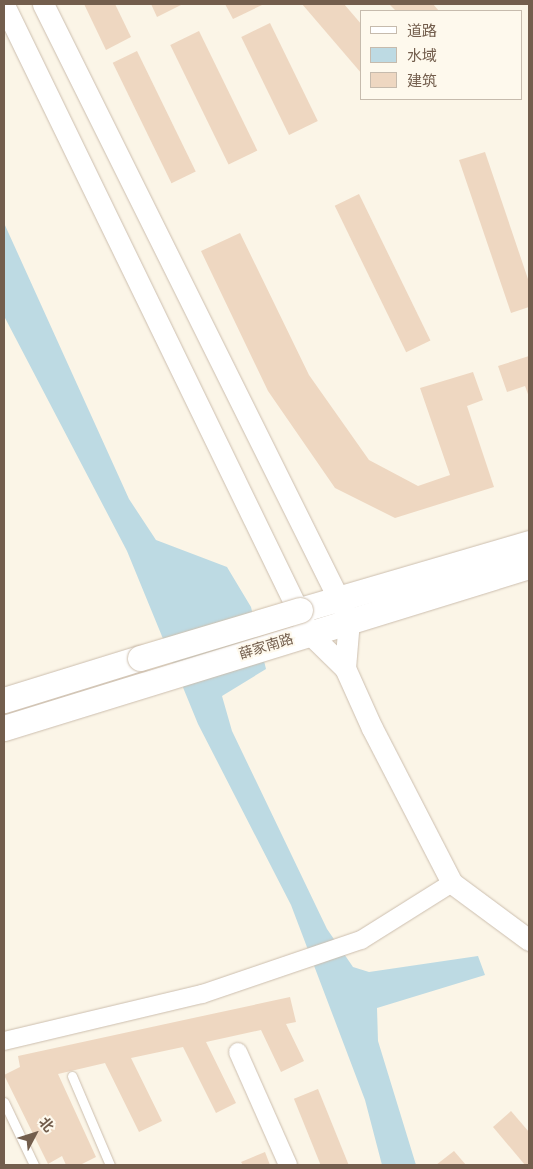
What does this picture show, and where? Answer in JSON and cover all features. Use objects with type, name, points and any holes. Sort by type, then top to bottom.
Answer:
[{"type":"main road","name":"薛家南路","points":[[4,728],[150,681],[305,621],[529,543]]},
{"type":"main road","name":"薛家南路","points":[[344,609],[529,566]]},
{"type":"main road","name":"薛家南路","points":[[4,700],[140,658],[305,621]]},
{"type":"street","points":[[43,4],[344,609],[346,668]]},
{"type":"street","points":[[4,5],[305,621],[346,668],[372,728],[452,883],[529,940]]},
{"type":"street","points":[[4,1041],[202,994],[361,940],[452,883]]},
{"type":"street","points":[[238,1052],[288,1165]]},
{"type":"lane","points":[[72,1076],[110,1165]]},
{"type":"lane","points":[[4,1102],[34,1165]]},
{"type":"water","points":[[4,223],[129,499],[156,540],[227,567],[251,607],[266,669],[222,696],[232,731],[327,929],[353,967],[369,972],[478,956],[485,975],[377,1008],[378,1041],[416,1165],[382,1165],[365,1100],[291,905],[198,724],[127,551],[4,316]]},
{"type":"building","points":[[84,4],[115,4],[131,37],[106,50]]},
{"type":"building","points":[[151,4],[183,4],[157,17]]},
{"type":"building","points":[[225,4],[261,4],[262,5],[233,19]]},
{"type":"building","points":[[302,4],[344,4],[360,23],[360,72]]},
{"type":"building","points":[[389,4],[433,4],[438,10],[395,10]]},
{"type":"building","points":[[270,23],[318,121],[289,135],[241,37]]},
{"type":"building","points":[[199,31],[257,151],[229,165],[170,45]]},
{"type":"building","points":[[137,51],[196,171],[171,183],[113,63]]},
{"type":"building","points":[[485,152],[529,282],[529,307],[511,313],[459,160]]},
{"type":"building","points":[[359,194],[430,341],[406,352],[335,206]]},
{"type":"building","points":[[240,233],[309,375],[369,460],[418,486],[450,475],[420,388],[473,372],[483,400],[467,406],[494,487],[395,518],[335,488],[268,391],[201,251]]},
{"type":"building","points":[[529,356],[529,397],[525,386],[507,392],[498,366]]},
{"type":"building","points":[[290,997],[296,1022],[286,1024],[304,1061],[281,1072],[261,1030],[206,1042],[236,1103],[216,1113],[183,1047],[131,1058],[162,1121],[139,1132],[105,1063],[58,1074],[96,1157],[80,1165],[66,1165],[62,1156],[48,1164],[4,1075],[20,1067],[18,1056]]},
{"type":"building","points":[[318,1089],[349,1165],[321,1165],[294,1099]]},
{"type":"building","points":[[511,1111],[529,1132],[529,1165],[525,1165],[493,1127]]},
{"type":"building","points":[[454,1151],[466,1165],[436,1165]]},
{"type":"building","points":[[265,1152],[270,1165],[243,1165],[241,1162]]}]
